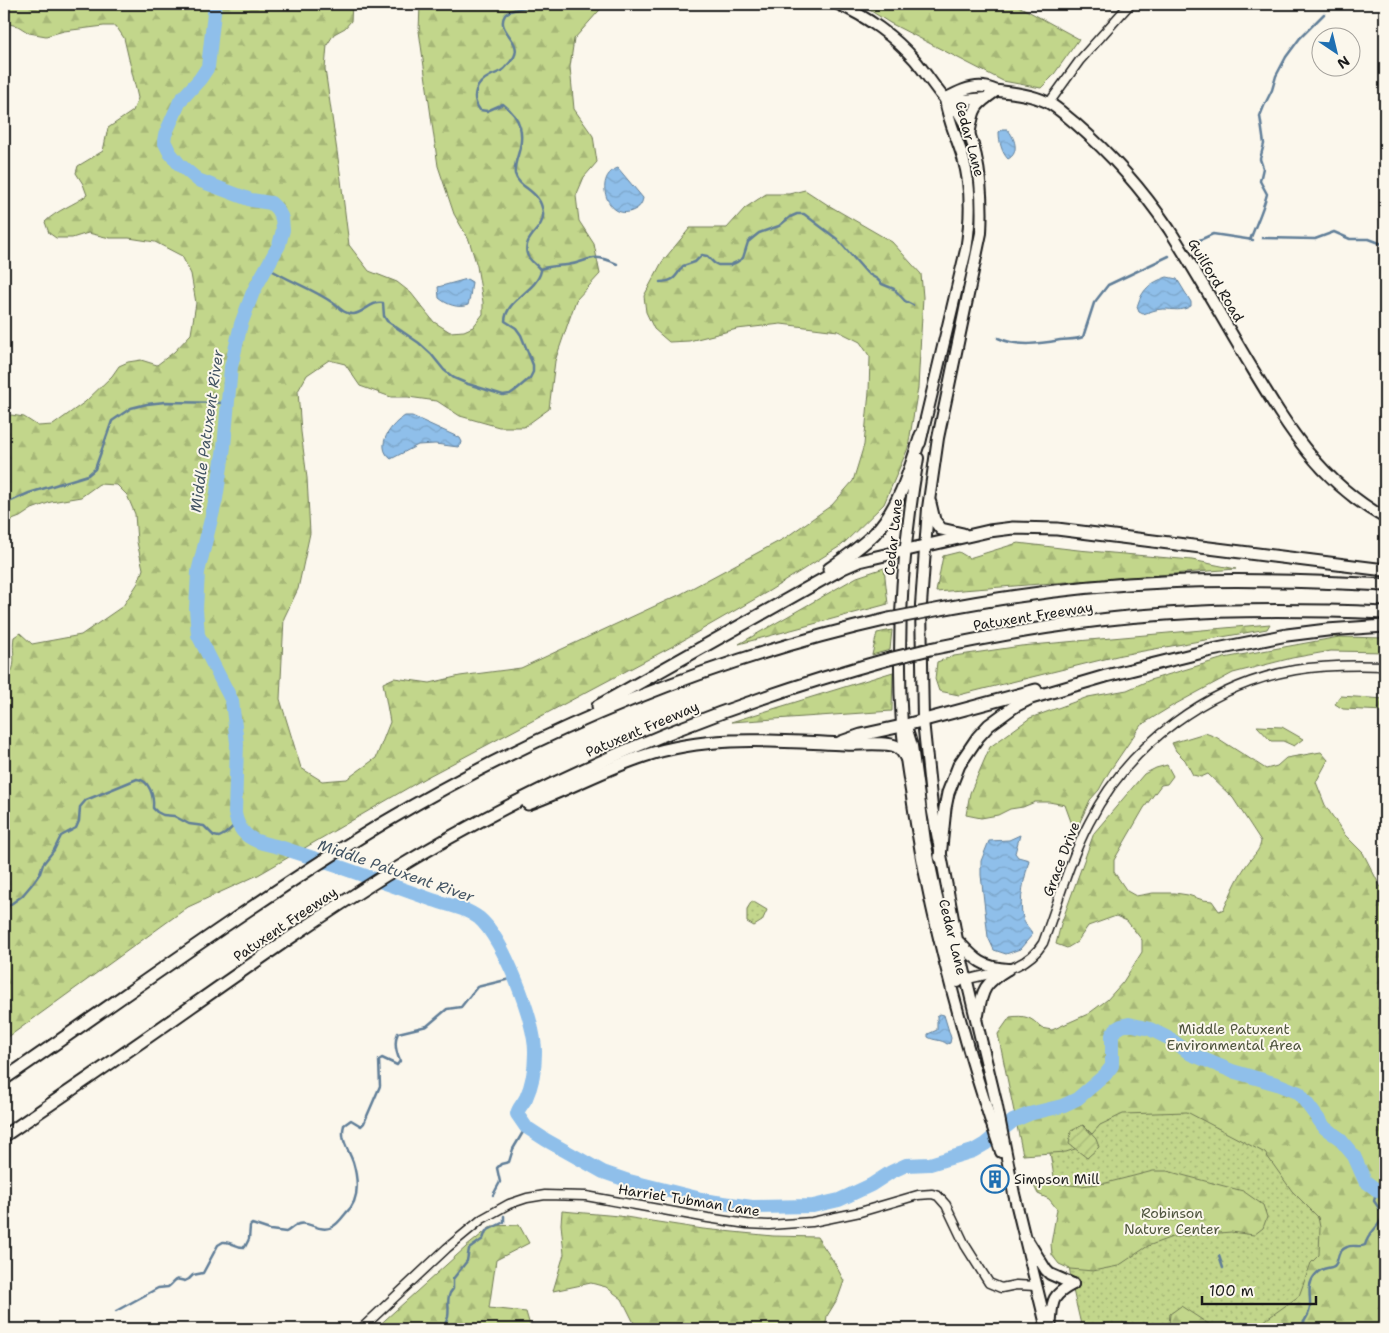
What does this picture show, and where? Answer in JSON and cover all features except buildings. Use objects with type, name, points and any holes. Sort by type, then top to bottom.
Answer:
[{"type":"highway","points":[[768,610],[858,549],[875,532],[889,514],[906,482],[921,435]]},
{"type":"highway","points":[[930,503],[934,520],[941,529],[969,536]]},
{"type":"highway","points":[[495,762],[646,680],[843,568],[859,561],[904,550],[1013,528],[1057,529],[1385,570]]},
{"type":"highway","name":"Patuxent Freeway","points":[[4,1079],[251,909],[388,821],[495,762],[594,715],[668,684],[793,643],[889,619],[977,602],[1037,593],[1096,586],[1164,582],[1282,580],[1385,585]]},
{"type":"highway","name":"Patuxent Freeway","points":[[4,1136],[304,928],[380,879],[481,821],[564,779],[687,725],[804,683],[890,659],[930,649],[1038,629],[1101,620],[1165,614],[1291,609],[1385,613]]},
{"type":"highway","points":[[835,744],[861,735],[1049,687],[1106,676],[1253,641],[1327,630],[1385,626]]},
{"type":"highway","points":[[940,857],[948,793],[959,765],[978,737],[1004,714],[1031,698],[1106,676]]},
{"type":"highway","points":[[481,821],[549,796],[643,756],[700,743],[741,740],[893,745],[901,750],[906,758]]},
{"type":"main road","points":[[838,4],[873,24],[898,44],[914,60],[945,99],[987,98]]},
{"type":"main road","name":"Guilford Road","points":[[945,99],[960,91],[984,87],[996,91],[1017,92],[1049,103],[1117,162],[1152,203],[1186,256],[1280,414],[1307,453],[1318,466],[1346,491],[1385,518]]},
{"type":"main road","points":[[969,135],[972,114],[975,108],[996,91]]},
{"type":"main road","name":"Cedar Lane","points":[[945,99],[959,112],[969,135],[976,158],[982,205],[981,233],[938,438],[925,546],[921,605],[923,720],[931,798],[940,857],[957,940],[958,982],[977,1021],[996,1102],[1014,1194],[1048,1329]]},
{"type":"main road","name":"Cedar Lane","points":[[945,99],[947,116],[967,175],[970,226],[966,250],[921,435],[904,550],[900,669],[902,726],[918,843],[928,892],[958,982],[987,1112],[1014,1194]]},
{"type":"main road","points":[[902,726],[907,729],[911,740],[925,840],[936,894],[958,982]]},
{"type":"main road","points":[[957,940],[982,964],[998,969],[1008,969]]},
{"type":"main road","points":[[977,1021],[980,998],[984,988],[989,982],[1008,969]]},
{"type":"main road","points":[[1023,1232],[1046,1270],[1050,1274],[1073,1284],[1061,1290],[1055,1296],[1048,1329]]},
{"type":"street","points":[[1049,103],[1090,48],[1130,4]]},
{"type":"street","name":"Grace Drive","points":[[958,982],[1008,969],[1026,962],[1040,948],[1079,843],[1090,821],[1117,779],[1153,740],[1185,716],[1206,702],[1239,687],[1294,670],[1327,666],[1385,666]]},
{"type":"street","name":"Harriet Tubman Lane","points":[[362,1329],[447,1248],[482,1219],[509,1204],[545,1195],[586,1196],[708,1218],[747,1224],[769,1225],[812,1222],[860,1212],[918,1195],[932,1194],[938,1196],[946,1205],[964,1245],[989,1283],[1001,1288],[1016,1285],[1036,1286]]},
{"type":"green space","points":[[4,4],[352,4],[351,21],[345,28],[334,34],[327,45],[325,69],[349,245],[369,271],[397,282],[411,293],[434,322],[450,332],[464,331],[473,327],[483,314],[483,302],[477,266],[469,240],[454,214],[438,166],[419,31],[420,4],[605,4],[574,39],[570,67],[574,109],[593,136],[597,162],[584,177],[576,196],[579,221],[594,244],[600,274],[576,300],[555,361],[549,409],[524,427],[499,427],[460,416],[437,401],[391,397],[360,386],[345,364],[329,360],[307,375],[298,391],[307,478],[310,533],[298,589],[284,618],[280,699],[301,768],[322,781],[347,779],[376,758],[390,722],[383,683],[394,678],[430,683],[460,676],[521,668],[681,594],[785,538],[832,505],[853,481],[864,445],[869,392],[870,357],[860,342],[838,331],[781,324],[737,329],[689,341],[669,342],[654,329],[646,312],[644,296],[662,262],[690,228],[727,228],[745,208],[766,194],[789,194],[805,190],[892,242],[921,274],[923,297],[918,388],[908,448],[884,504],[842,545],[769,591],[675,645],[425,778],[258,875],[188,907],[4,1040],[4,680],[12,671],[14,637],[20,633],[32,644],[81,635],[123,606],[138,583],[143,569],[137,542],[135,514],[127,495],[117,485],[99,484],[81,497],[51,502],[4,523],[4,420],[11,415],[24,417],[38,426],[53,425],[85,402],[112,376],[119,366],[141,360],[157,365],[174,352],[191,334],[196,303],[191,274],[182,256],[155,242],[129,238],[110,238],[88,233],[72,238],[56,238],[49,233],[45,222],[87,195],[76,173],[78,166],[103,151],[108,128],[133,111],[138,98],[124,38],[116,26],[64,31],[46,36],[29,33],[18,26],[4,23]]},
{"type":"green space","points":[[860,4],[1015,4],[1079,39],[1052,77],[1041,88],[1003,81],[890,23]]},
{"type":"green space","points":[[1018,543],[1192,560],[1236,569],[936,592],[943,556],[959,552],[969,558]]},
{"type":"green space","points":[[884,568],[888,604],[739,644],[857,577]]},
{"type":"green space","points":[[1270,624],[1267,629],[1121,655],[959,695],[939,691],[935,679],[937,662],[954,656],[1021,646]]},
{"type":"green space","points":[[892,630],[890,650],[872,655],[877,633]]},
{"type":"green space","points":[[1339,637],[1385,638],[1385,652],[1331,651],[1292,658],[1233,673],[1172,706],[1141,725],[1099,790],[1090,800],[1079,824],[1073,827],[1065,805],[1049,802],[1035,802],[1023,807],[1010,809],[998,815],[981,818],[966,815],[970,793],[990,747],[1030,718],[1088,697],[1127,690],[1150,680],[1224,658]]},
{"type":"green space","points":[[893,672],[892,711],[731,722]]},
{"type":"green space","points":[[1341,696],[1385,699],[1385,711],[1343,709],[1335,704]]},
{"type":"green space","points":[[1257,726],[1282,727],[1303,739],[1294,746],[1283,741],[1271,741]]},
{"type":"green space","name":"Middle Patuxent Environmental Area","points":[[1205,733],[1216,737],[1266,769],[1277,766],[1286,758],[1321,752],[1328,760],[1316,782],[1325,805],[1345,835],[1363,853],[1380,886],[1385,890],[1385,1329],[1253,1329],[1299,1296],[1311,1263],[1319,1255],[1320,1227],[1318,1217],[1292,1191],[1265,1153],[1187,1112],[1123,1114],[1100,1125],[1092,1134],[1083,1125],[1070,1144],[1075,1149],[1066,1152],[1023,1155],[998,1034],[1010,1017],[1019,1016],[1027,1018],[1034,1021],[1041,1028],[1052,1030],[1088,1014],[1107,1000],[1123,982],[1142,952],[1142,940],[1127,921],[1116,916],[1088,926],[1077,942],[1067,948],[1056,944],[1061,924],[1094,833],[1144,774],[1167,765],[1173,776],[1167,784],[1161,785],[1144,808],[1114,860],[1114,872],[1127,891],[1136,896],[1153,893],[1188,895],[1212,901],[1219,911],[1224,909],[1239,877],[1258,851],[1261,841],[1233,798],[1208,774],[1201,777],[1193,775],[1185,760],[1176,751],[1172,743]]},
{"type":"green space","points":[[752,901],[767,910],[762,921],[754,926],[747,922],[747,909]]},
{"type":"green space","name":"Robinson Nature Center","points":[[1135,912],[1385,1329],[1082,1329],[1073,1290],[1044,1117],[1161,995]]},
{"type":"green space","points":[[1083,1125],[1096,1139],[1099,1147],[1087,1158],[1069,1144],[1071,1131]]},
{"type":"green space","points":[[1153,1171],[1167,1171],[1243,1191],[1263,1205],[1267,1217],[1263,1228],[1254,1235],[1231,1232],[1172,1237],[1148,1246],[1118,1266],[1093,1271],[1070,1269],[1059,1264],[1052,1255],[1051,1244],[1057,1209],[1049,1199],[1038,1194],[1032,1182],[1081,1186],[1106,1183]]},
{"type":"green space","points":[[562,1211],[619,1216],[703,1229],[773,1236],[817,1237],[844,1281],[838,1298],[827,1316],[825,1329],[631,1329],[634,1323],[622,1299],[606,1287],[591,1283],[553,1291],[564,1254],[561,1224]]},
{"type":"green space","points":[[519,1225],[529,1243],[496,1260],[489,1308],[526,1312],[531,1329],[375,1329],[492,1226]]},
{"type":"green space","points":[[1181,1306],[1210,1325],[1232,1329],[1177,1329],[1169,1325],[1170,1314]]},
{"type":"water","points":[[1002,129],[1007,129],[1010,132],[1015,145],[1014,153],[1008,159],[1000,143],[999,132]]},
{"type":"water","points":[[618,168],[643,198],[637,208],[625,213],[611,205],[606,197],[606,180],[610,173]]},
{"type":"water","points":[[1167,277],[1177,279],[1191,302],[1191,306],[1181,310],[1163,309],[1143,314],[1139,312],[1137,307],[1141,296],[1147,288]]},
{"type":"water","points":[[467,279],[472,282],[468,305],[452,305],[439,298],[438,287]]},
{"type":"water","points":[[405,416],[412,416],[460,438],[461,445],[458,447],[435,444],[418,445],[391,459],[386,454],[384,442],[390,430]]},
{"type":"water","points":[[1020,835],[1015,853],[1018,857],[1029,860],[1021,904],[1024,920],[1032,935],[1020,949],[1006,954],[994,950],[988,937],[981,861],[989,841],[1009,840]]},
{"type":"water","points":[[940,1014],[944,1015],[951,1038],[950,1043],[947,1044],[928,1037],[928,1034],[937,1030],[937,1016]]},
{"type":"waterway","name":"Middle Patuxent River","points":[[215,4],[208,67],[180,101],[164,141],[170,153],[179,164],[198,180],[251,200],[271,203],[282,218],[283,230],[279,245],[253,292],[241,324],[231,367],[224,447],[216,499],[198,572],[196,609],[198,635],[232,701],[237,743],[236,818],[239,826],[252,839],[347,869],[462,909],[479,918],[488,928],[508,961],[524,1002],[534,1039],[534,1070],[528,1093],[517,1114],[526,1127],[603,1172],[629,1181],[709,1201],[752,1207],[813,1206],[839,1200],[871,1185],[906,1165],[930,1164],[973,1151],[985,1144],[1013,1121],[1029,1114],[1062,1106],[1077,1099],[1105,1075],[1112,1066],[1112,1035],[1116,1029],[1129,1024],[1150,1029],[1170,1039],[1191,1054],[1232,1071],[1277,1084],[1299,1093],[1325,1128],[1339,1138],[1354,1156],[1365,1181],[1377,1190],[1385,1188]]},
{"type":"waterway","points":[[268,268],[317,293],[348,313],[358,313],[375,304],[383,303],[384,316],[387,321],[419,343],[454,378],[468,384],[503,395],[510,394],[530,378],[533,372],[533,365],[521,335],[516,328],[505,321],[510,307],[533,285],[541,271],[528,256],[526,248],[530,238],[541,224],[543,213],[538,199],[517,179],[515,174],[515,164],[521,140],[518,120],[503,104],[487,111],[480,110],[475,100],[475,95],[481,82],[502,70],[514,57],[515,46],[503,26],[505,15],[508,12],[532,4]]},
{"type":"waterway","points":[[1250,240],[1267,194],[1260,181],[1263,168],[1260,159],[1264,144],[1260,116],[1286,57],[1300,38],[1324,14]]},
{"type":"waterway","points":[[660,282],[672,279],[683,266],[695,262],[702,255],[707,256],[718,265],[730,265],[737,262],[743,258],[748,242],[759,233],[779,226],[797,214],[804,214],[837,239],[867,273],[882,284],[894,289],[905,301],[913,305]]},
{"type":"waterway","points":[[1262,238],[1315,239],[1334,232],[1350,239],[1369,239],[1385,245]]},
{"type":"waterway","points":[[1193,243],[1213,234],[1253,240]]},
{"type":"waterway","points":[[998,338],[1013,343],[1029,344],[1083,337],[1094,303],[1108,285],[1169,256]]},
{"type":"waterway","points":[[540,269],[575,264],[590,258],[601,258],[617,264]]},
{"type":"waterway","points":[[4,504],[29,493],[88,475],[95,469],[112,421],[131,408],[165,402],[228,403]]},
{"type":"waterway","points":[[4,909],[22,896],[33,883],[61,836],[76,828],[79,821],[80,807],[86,800],[137,779],[145,782],[148,786],[152,794],[153,808],[163,815],[174,816],[189,824],[204,826],[214,836],[219,837],[237,823]]},
{"type":"waterway","points":[[116,1311],[158,1288],[168,1287],[175,1280],[185,1281],[193,1275],[203,1273],[218,1245],[223,1242],[245,1247],[252,1224],[270,1230],[286,1232],[299,1224],[307,1224],[323,1229],[332,1227],[340,1221],[351,1208],[357,1189],[355,1169],[344,1140],[344,1125],[351,1120],[361,1126],[364,1123],[380,1086],[379,1060],[382,1058],[397,1065],[400,1061],[396,1047],[398,1033],[427,1026],[447,1009],[461,1007],[477,987],[514,978]]},
{"type":"waterway","points":[[493,1195],[500,1182],[497,1168],[501,1164],[509,1162],[513,1149],[526,1127]]},
{"type":"waterway","points":[[1299,1329],[1309,1311],[1310,1287],[1315,1275],[1321,1270],[1335,1265],[1339,1253],[1343,1249],[1349,1246],[1365,1245],[1369,1236],[1380,1222],[1383,1214],[1374,1201],[1377,1190]]},
{"type":"waterway","points":[[443,1329],[448,1317],[448,1299],[453,1289],[453,1279],[467,1261],[469,1249],[483,1239],[486,1231],[504,1222],[504,1216]]},
{"type":"waterway","points":[[1219,1256],[1223,1268]]},
{"type":"place","name":"Simpson Mill","points":[[995,1179]]}]
